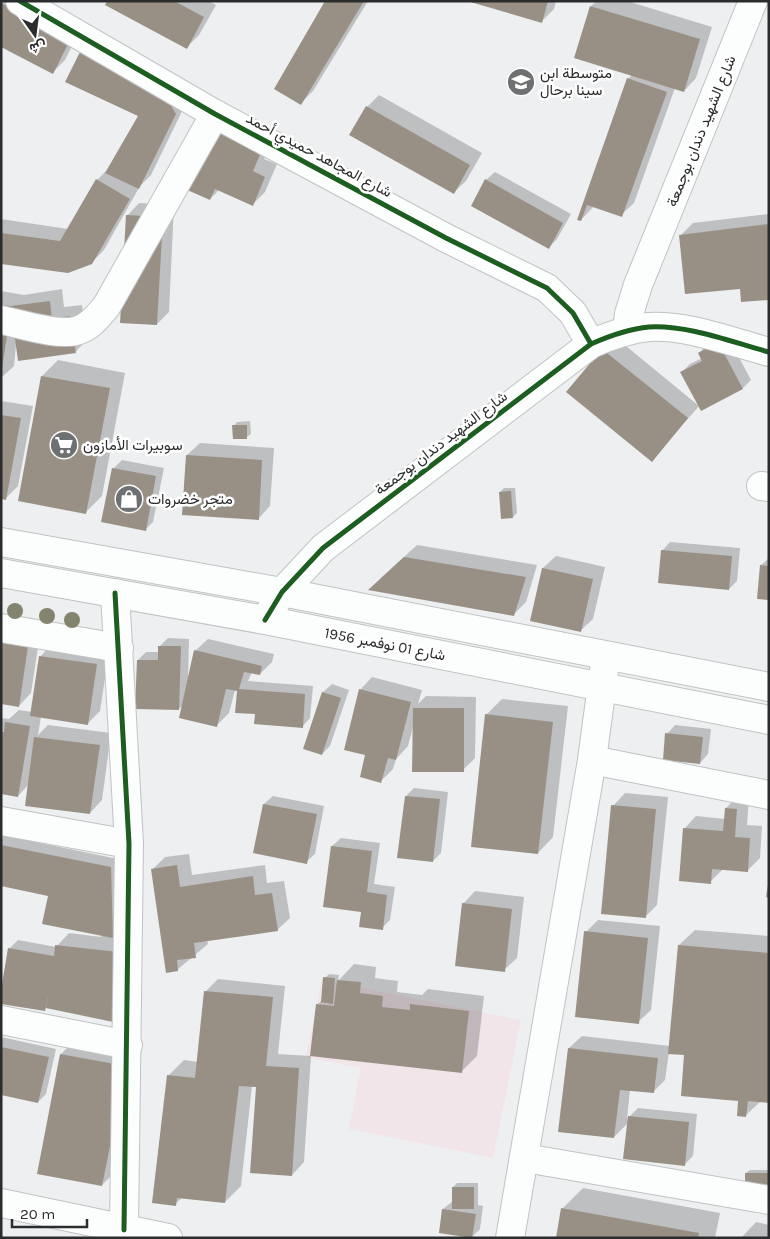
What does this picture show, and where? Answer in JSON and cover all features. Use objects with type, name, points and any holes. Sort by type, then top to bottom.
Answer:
[{"type":"street","name":"شارع المجاهد حميدي أحمد","points":[[20,1],[215,114],[446,238],[547,288],[573,313],[591,344]]},
{"type":"street","name":"شارع الشهيد دندان بوجمعة","points":[[264,620],[282,592],[323,548],[591,344],[627,331],[628,314],[635,292],[753,1]]},
{"type":"street","points":[[1,320],[56,331],[78,331],[92,323],[106,307],[215,114]]},
{"type":"street","points":[[627,331],[649,327],[672,328],[769,352]]},
{"type":"street","name":"شارع 01 نوفمبر 1956","points":[[1,542],[282,592],[606,657],[769,687]]},
{"type":"street","name":"شارع 01 نوفمبر 1956","points":[[1,573],[264,620],[769,720]]},
{"type":"street","points":[[115,593],[129,844],[128,1045],[124,1230]]},
{"type":"street","points":[[1,628],[119,648]]},
{"type":"street","points":[[510,1238],[592,760],[606,657]]},
{"type":"street","points":[[592,760],[769,795]]},
{"type":"street","points":[[1,821],[129,844]]},
{"type":"street","points":[[1,1020],[128,1045]]},
{"type":"street","points":[[525,1158],[769,1200]]},
{"type":"street","points":[[1,1203],[82,1230],[124,1230],[168,1238]]},
{"type":"shaded area","points":[[322,980],[521,1020],[493,1158],[349,1129],[361,1068],[306,1057]]},
{"type":"building","points":[[107,1],[174,1],[204,17],[187,49],[105,5]]},
{"type":"building","points":[[325,1],[364,1],[301,105],[274,89]]},
{"type":"building","points":[[467,1],[548,1],[542,23]]},
{"type":"building","points":[[1,3],[70,40],[53,74],[1,47]]},
{"type":"building","points":[[590,6],[700,39],[684,92],[574,58]]},
{"type":"building","points":[[82,48],[162,90],[176,114],[139,189],[105,173],[138,116],[65,82]]},
{"type":"building","points":[[627,78],[667,92],[622,217],[587,205],[581,221],[577,220]]},
{"type":"building","points":[[366,106],[470,165],[454,194],[349,135]]},
{"type":"building","points":[[214,123],[264,145],[253,171],[265,177],[253,206],[215,189],[210,200],[185,189]]},
{"type":"building","points":[[96,179],[130,199],[92,264],[68,273],[1,264],[1,233],[60,241]]},
{"type":"building","points":[[485,179],[563,223],[549,249],[471,206]]},
{"type":"building","points":[[126,215],[163,217],[157,325],[120,323]]},
{"type":"building","points":[[769,224],[769,300],[741,302],[740,289],[685,294],[679,235]]},
{"type":"building","points":[[50,301],[52,319],[70,316],[76,353],[18,361],[11,309],[1,375],[1,305],[11,306]]},
{"type":"building","points":[[718,342],[743,389],[701,411],[680,372],[702,361],[698,353]]},
{"type":"building","points":[[602,349],[688,418],[652,462],[566,392]]},
{"type":"building","name":"سوبيرات الأمازون","points":[[41,376],[110,388],[86,514],[18,501]]},
{"type":"building","points":[[1,415],[21,418],[6,500],[1,499]]},
{"type":"building","points":[[232,425],[247,425],[247,439],[233,439]]},
{"type":"building","points":[[186,455],[262,460],[259,520],[182,515]]},
{"type":"building","name":"متجر خضروات","points":[[112,468],[156,476],[146,531],[101,522]]},
{"type":"building","points":[[511,491],[513,518],[501,519],[499,492]]},
{"type":"building","points":[[661,550],[732,556],[729,590],[658,583]]},
{"type":"building","points":[[404,557],[526,577],[514,616],[368,590]]},
{"type":"building","points":[[760,565],[769,566],[769,600],[757,599]]},
{"type":"building","points":[[542,568],[593,579],[581,632],[530,621]]},
{"type":"building","points":[[1,642],[28,646],[19,707],[1,704]]},
{"type":"building","points":[[158,646],[181,646],[179,710],[135,709],[137,660],[158,660]]},
{"type":"building","points":[[194,650],[262,666],[260,675],[244,672],[239,689],[305,694],[303,728],[254,724],[255,714],[235,713],[237,691],[226,689],[217,727],[179,718]]},
{"type":"building","points":[[39,656],[97,664],[88,725],[30,716]]},
{"type":"building","points":[[359,689],[411,702],[396,760],[388,758],[381,783],[360,777],[365,755],[344,750]]},
{"type":"building","points":[[322,692],[341,698],[322,755],[303,749]]},
{"type":"building","points":[[413,708],[464,708],[464,772],[412,772]]},
{"type":"building","points":[[485,714],[553,722],[538,854],[471,847]]},
{"type":"building","points":[[5,722],[30,726],[18,797],[1,794],[1,732],[4,732]]},
{"type":"building","points":[[665,733],[703,737],[700,764],[663,760]]},
{"type":"building","points":[[34,737],[100,745],[90,814],[25,806]]},
{"type":"building","points":[[405,796],[440,799],[433,862],[397,858]]},
{"type":"building","points":[[263,804],[317,814],[307,864],[253,853]]},
{"type":"building","points":[[611,805],[656,809],[646,918],[601,914]]},
{"type":"building","points":[[725,808],[737,809],[735,837],[750,838],[748,872],[712,869],[711,884],[679,881],[683,828],[723,831]]},
{"type":"building","points":[[1,845],[111,867],[113,938],[42,924],[48,896],[1,886]]},
{"type":"building","points":[[331,846],[372,851],[367,892],[387,895],[383,930],[359,927],[361,912],[323,907]]},
{"type":"building","points":[[177,865],[180,887],[253,876],[255,895],[272,893],[278,931],[194,943],[196,958],[177,960],[178,971],[166,973],[151,869]]},
{"type":"building","points":[[769,885],[769,898],[766,897]]},
{"type":"building","points":[[462,903],[512,909],[505,972],[455,966]]},
{"type":"building","points":[[584,931],[648,938],[639,1024],[575,1017]]},
{"type":"building","points":[[55,945],[118,952],[118,1023],[46,1008],[49,992],[45,1011],[1,1004],[1,990],[8,948],[54,956]]},
{"type":"building","points":[[678,945],[769,953],[769,1103],[748,1101],[746,1117],[737,1116],[738,1101],[681,1096],[684,1055],[668,1054]]},
{"type":"building","points":[[323,977],[335,978],[333,1004],[321,1002]]},
{"type":"building","points":[[337,980],[361,982],[360,993],[383,996],[382,1007],[410,1010],[410,1004],[469,1011],[462,1073],[310,1056],[316,1004],[334,1006]]},
{"type":"building","points":[[204,991],[273,997],[266,1066],[299,1068],[292,1176],[250,1173],[256,1087],[239,1086],[225,1203],[177,1198],[176,1206],[152,1203],[167,1075],[195,1078]]},
{"type":"building","points":[[1,1047],[49,1057],[38,1103],[1,1095]]},
{"type":"building","points":[[568,1048],[658,1058],[654,1093],[620,1090],[614,1138],[558,1132]]},
{"type":"building","points":[[60,1054],[126,1066],[102,1186],[37,1174]]},
{"type":"building","points":[[628,1116],[689,1122],[685,1166],[623,1159]]},
{"type":"building","points":[[745,1173],[769,1173],[769,1191],[745,1192]]},
{"type":"building","points":[[452,1187],[474,1187],[474,1209],[452,1209]]},
{"type":"building","points":[[561,1208],[699,1233],[698,1238],[556,1238]]},
{"type":"building","points":[[442,1209],[476,1214],[472,1238],[439,1233]]},
{"type":"cycle path","points":[[20,1],[215,114],[446,238],[547,288],[573,313],[591,344]]},
{"type":"cycle path","points":[[265,620],[282,592],[323,548],[591,344],[634,329],[664,327],[695,331],[769,352]]},
{"type":"cycle path","points":[[115,593],[129,844],[124,1230]]},
{"type":"place","name":"متوسطة ابن سينا برحال","points":[[521,82]]},
{"type":"place","name":"سوبيرات الأمازون","points":[[64,445]]},
{"type":"place","name":"متجر خضروات","points":[[129,499]]}]
